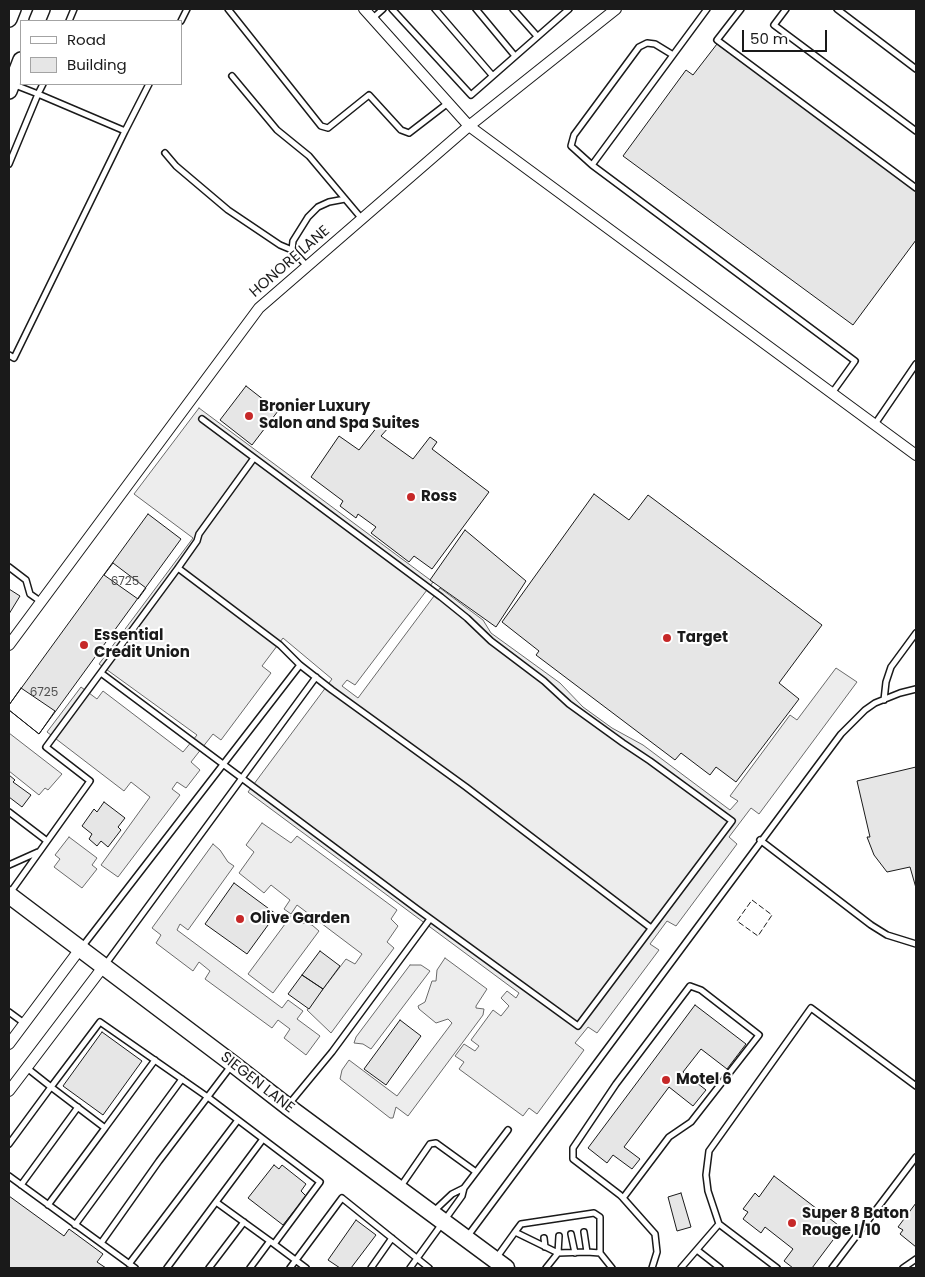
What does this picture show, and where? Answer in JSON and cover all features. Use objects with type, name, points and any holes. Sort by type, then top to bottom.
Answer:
[{"type":"main road","name":"SIEGEN LANE","points":[[9,894],[287,1106],[501,1264]]},
{"type":"street","points":[[9,18],[13,9]]},
{"type":"street","points":[[364,9],[470,126],[916,455]]},
{"type":"street","name":"HONORE LANE","points":[[9,645],[259,308],[470,126],[609,11]]},
{"type":"street","points":[[10,87],[20,62]]},
{"type":"street","points":[[9,1044],[80,949]]},
{"type":"street","points":[[9,1091],[103,967]]},
{"type":"lane","points":[[228,9],[321,126],[328,128],[369,95],[401,130],[409,133],[448,103]]},
{"type":"lane","points":[[373,19],[383,9]]},
{"type":"lane","points":[[392,9],[471,95],[569,9]]},
{"type":"lane","points":[[435,9],[492,75]]},
{"type":"lane","points":[[476,9],[515,56]]},
{"type":"lane","points":[[513,9],[538,36]]},
{"type":"lane","points":[[559,9],[563,14]]},
{"type":"lane","points":[[592,165],[707,9]]},
{"type":"lane","points":[[741,9],[717,40],[916,188]]},
{"type":"lane","points":[[786,9],[774,25],[916,132]]},
{"type":"lane","points":[[837,9],[916,69]]},
{"type":"lane","points":[[673,55],[655,44],[647,43],[639,47],[574,135],[571,146],[592,165],[856,361],[832,393]]},
{"type":"lane","points":[[232,76],[277,130],[309,156],[362,219]]},
{"type":"lane","points":[[9,164],[42,85]]},
{"type":"lane","points":[[9,355],[14,358],[148,85]]},
{"type":"lane","points":[[10,87],[38,94],[125,131]]},
{"type":"lane","points":[[165,153],[176,166],[228,210],[280,245],[292,250],[307,266]]},
{"type":"lane","points":[[292,250],[293,241],[308,217],[318,207],[329,202],[345,199]]},
{"type":"lane","points":[[875,424],[916,364]]},
{"type":"lane","points":[[101,673],[430,919],[578,1026],[732,822],[569,704],[544,681],[491,641],[441,597],[202,419]]},
{"type":"lane","points":[[9,894],[90,781],[46,747],[178,568],[199,534],[254,458]]},
{"type":"lane","points":[[9,567],[26,580],[30,594],[40,601]]},
{"type":"lane","points":[[178,568],[280,645],[300,666],[466,787],[651,928]]},
{"type":"lane","points":[[884,700],[886,682],[891,667],[916,633]]},
{"type":"lane","points":[[80,949],[300,666]]},
{"type":"lane","points":[[103,967],[316,677]]},
{"type":"lane","points":[[466,1238],[840,734],[865,710],[900,693],[916,689]]},
{"type":"lane","points":[[9,812],[47,841]]},
{"type":"lane","points":[[760,840],[871,925],[887,935],[916,944]]},
{"type":"lane","points":[[9,865],[38,852]]},
{"type":"lane","points":[[287,1106],[332,1052],[430,919]]},
{"type":"lane","points":[[623,1198],[669,1137],[692,1122],[759,1035],[701,990],[690,986],[616,1084],[573,1148],[573,1159],[623,1198],[655,1234],[658,1252],[652,1268]]},
{"type":"lane","points":[[777,1268],[719,1224],[708,1191],[706,1175],[709,1150],[811,1008],[916,1086]]},
{"type":"lane","points":[[9,1012],[24,1024]]},
{"type":"lane","points":[[9,1144],[100,1022],[209,1098],[320,1182],[250,1268]]},
{"type":"lane","points":[[48,1205],[155,1060]]},
{"type":"lane","points":[[101,1244],[159,1161],[209,1098],[233,1064]]},
{"type":"lane","points":[[26,1068],[105,1128]]},
{"type":"lane","points":[[74,1225],[182,1079]]},
{"type":"lane","points":[[21,1185],[78,1107]]},
{"type":"lane","points":[[129,1264],[238,1120]]},
{"type":"lane","points":[[437,1217],[462,1196],[464,1188],[508,1130]]},
{"type":"lane","points":[[168,1268],[263,1139]]},
{"type":"lane","points":[[399,1189],[430,1144],[436,1143],[476,1172]]},
{"type":"lane","points":[[832,1268],[916,1157]]},
{"type":"lane","points":[[9,1176],[74,1225],[136,1268]]},
{"type":"lane","points":[[410,1268],[417,1259],[437,1217],[452,1194],[464,1188]]},
{"type":"lane","points":[[290,1268],[342,1198],[429,1268]]},
{"type":"lane","points":[[216,1202],[306,1268]]},
{"type":"lane","points":[[501,1264],[515,1232],[521,1224],[581,1218],[594,1213],[600,1217],[600,1253],[612,1268]]},
{"type":"lane","points":[[209,1268],[244,1222]]},
{"type":"lane","points":[[681,1268],[719,1224]]},
{"type":"lane","points":[[515,1232],[558,1254],[600,1253]]},
{"type":"lane","points":[[584,1232],[587,1252]]},
{"type":"lane","points":[[571,1234],[575,1253]]},
{"type":"lane","points":[[546,1268],[558,1254],[559,1236]]},
{"type":"lane","points":[[371,1268],[392,1238]]},
{"type":"lane","points":[[544,1238],[545,1247]]},
{"type":"lane","points":[[697,1250],[720,1268]]},
{"type":"lane","points":[[903,1268],[916,1259]]},
{"type":"shaded area","points":[[199,408],[433,582],[355,685],[347,680],[342,686],[358,698],[440,588],[483,620],[491,633],[560,683],[583,707],[612,728],[643,745],[730,810],[738,801],[730,796],[790,715],[797,720],[836,668],[857,682],[759,814],[751,808],[729,837],[737,844],[676,926],[667,921],[650,944],[659,950],[597,1033],[588,1027],[575,1043],[584,1050],[537,1114],[529,1108],[523,1116],[459,1069],[464,1062],[455,1056],[464,1044],[475,1051],[479,1046],[471,1040],[493,1010],[501,1016],[509,1006],[501,998],[507,991],[516,998],[519,993],[248,792],[332,679],[283,638],[262,666],[271,673],[221,740],[213,734],[191,762],[200,770],[186,788],[177,782],[172,789],[180,795],[118,877],[101,865],[150,797],[131,782],[124,791],[47,732],[81,687],[97,699],[103,691],[183,752],[197,735],[99,664],[193,538],[134,494]]},
{"type":"shaded area","points":[[9,733],[62,774],[48,790],[45,788],[39,795],[9,771]]},
{"type":"shaded area","points":[[262,823],[291,843],[297,836],[397,910],[391,919],[398,926],[387,942],[394,948],[331,1033],[307,1010],[346,959],[355,964],[362,954],[297,905],[291,914],[284,909],[290,900],[271,885],[264,893],[239,873],[254,852],[246,845]]},
{"type":"shaded area","points":[[69,837],[97,858],[92,865],[97,869],[82,888],[54,867],[60,859],[55,855]]},
{"type":"shaded area","points":[[213,844],[220,850],[228,862],[234,866],[188,930],[180,924],[177,930],[282,1008],[288,1000],[303,1011],[297,1019],[320,1036],[306,1055],[284,1038],[290,1029],[278,1020],[272,1028],[205,979],[210,971],[199,962],[193,971],[156,943],[161,935],[152,928]]},
{"type":"shaded area","points":[[291,916],[298,922],[312,925],[319,931],[273,993],[248,974]]},
{"type":"shaded area","points":[[445,958],[487,989],[476,1006],[476,1008],[484,1009],[483,1015],[408,1116],[396,1107],[393,1118],[390,1118],[340,1079],[342,1070],[349,1060],[397,1096],[452,1023],[448,1019],[436,1023],[418,1006],[425,1002],[432,981],[436,981],[437,970]]},
{"type":"shaded area","points":[[410,965],[421,965],[430,971],[371,1049],[363,1044],[354,1043],[356,1037]]},
{"type":"building","points":[[717,44],[916,191],[916,240],[853,325],[623,156],[686,70],[693,75]]},
{"type":"building","name":"Bronier Luxury Salon and Spa Suites","points":[[246,386],[278,411],[252,445],[220,420]]},
{"type":"building","name":"Ross","points":[[381,422],[389,427],[381,436],[413,459],[430,437],[437,442],[432,449],[489,492],[432,569],[414,556],[409,562],[371,533],[376,527],[358,514],[356,518],[340,506],[343,501],[311,477],[339,436],[359,450]]},
{"type":"building","name":"Target","points":[[594,494],[629,520],[648,495],[822,625],[779,683],[799,699],[736,782],[716,767],[710,775],[681,753],[675,760],[536,655],[539,651],[502,622]]},
{"type":"building","points":[[148,514],[181,539],[39,734],[9,710],[9,705]]},
{"type":"building","points":[[465,530],[526,581],[496,627],[430,580]]},
{"type":"building","points":[[113,563],[146,588],[138,599],[104,575]]},
{"type":"building","points":[[9,589],[20,596],[9,614]]},
{"type":"building","points":[[21,688],[55,711],[39,734],[9,710],[9,705]]},
{"type":"building","points":[[916,767],[916,888],[910,867],[887,872],[874,855],[867,837],[870,837],[857,781]]},
{"type":"building","points":[[9,775],[15,780],[13,782],[31,795],[22,807],[9,797]]},
{"type":"building","points":[[104,802],[125,818],[118,827],[121,830],[108,847],[101,841],[97,846],[89,839],[92,834],[82,826],[94,809],[97,812]]},
{"type":"building","name":"Olive Garden","points":[[234,883],[276,914],[247,954],[205,924]]},
{"type":"building","points":[[320,951],[340,966],[323,989],[302,975]]},
{"type":"building","points":[[302,975],[323,989],[309,1009],[288,994]]},
{"type":"building","name":"Motel 6","points":[[695,1005],[746,1044],[727,1069],[701,1049],[683,1072],[706,1090],[693,1106],[669,1087],[624,1147],[640,1159],[632,1169],[613,1155],[607,1163],[588,1148]]},
{"type":"building","points":[[400,1020],[421,1036],[386,1085],[364,1069]]},
{"type":"building","points":[[102,1032],[142,1061],[103,1115],[63,1086]]},
{"type":"building","points":[[274,1165],[279,1169],[282,1165],[306,1184],[301,1191],[306,1196],[283,1225],[248,1198]]},
{"type":"building","name":"Super 8 Baton Rouge I/10","points":[[774,1176],[842,1228],[812,1268],[793,1268],[784,1261],[793,1249],[765,1227],[761,1233],[743,1219],[748,1212],[743,1209],[755,1193],[759,1197]]},
{"type":"building","points":[[681,1193],[691,1227],[677,1231],[668,1197]]},
{"type":"building","points":[[9,1196],[64,1236],[69,1229],[103,1254],[97,1262],[106,1268],[9,1268]]},
{"type":"building","points":[[916,1203],[916,1247],[900,1234],[903,1230],[898,1227]]},
{"type":"building","points":[[356,1220],[376,1235],[351,1268],[340,1268],[328,1260]]},
{"type":"fence","points":[[752,900],[772,915],[758,936],[737,921],[752,900]]},
{"type":"place","name":"Bronier Luxury Salon and Spa Suites","points":[[249,416]]},
{"type":"place","name":"Ross","points":[[411,497]]},
{"type":"place","name":"Target","points":[[667,638]]},
{"type":"place","name":"Essential Credit Union","points":[[84,645]]},
{"type":"place","name":"Olive Garden","points":[[240,919]]},
{"type":"place","name":"Motel 6","points":[[666,1080]]},
{"type":"place","name":"Super 8 Baton Rouge I/10","points":[[792,1223]]}]
